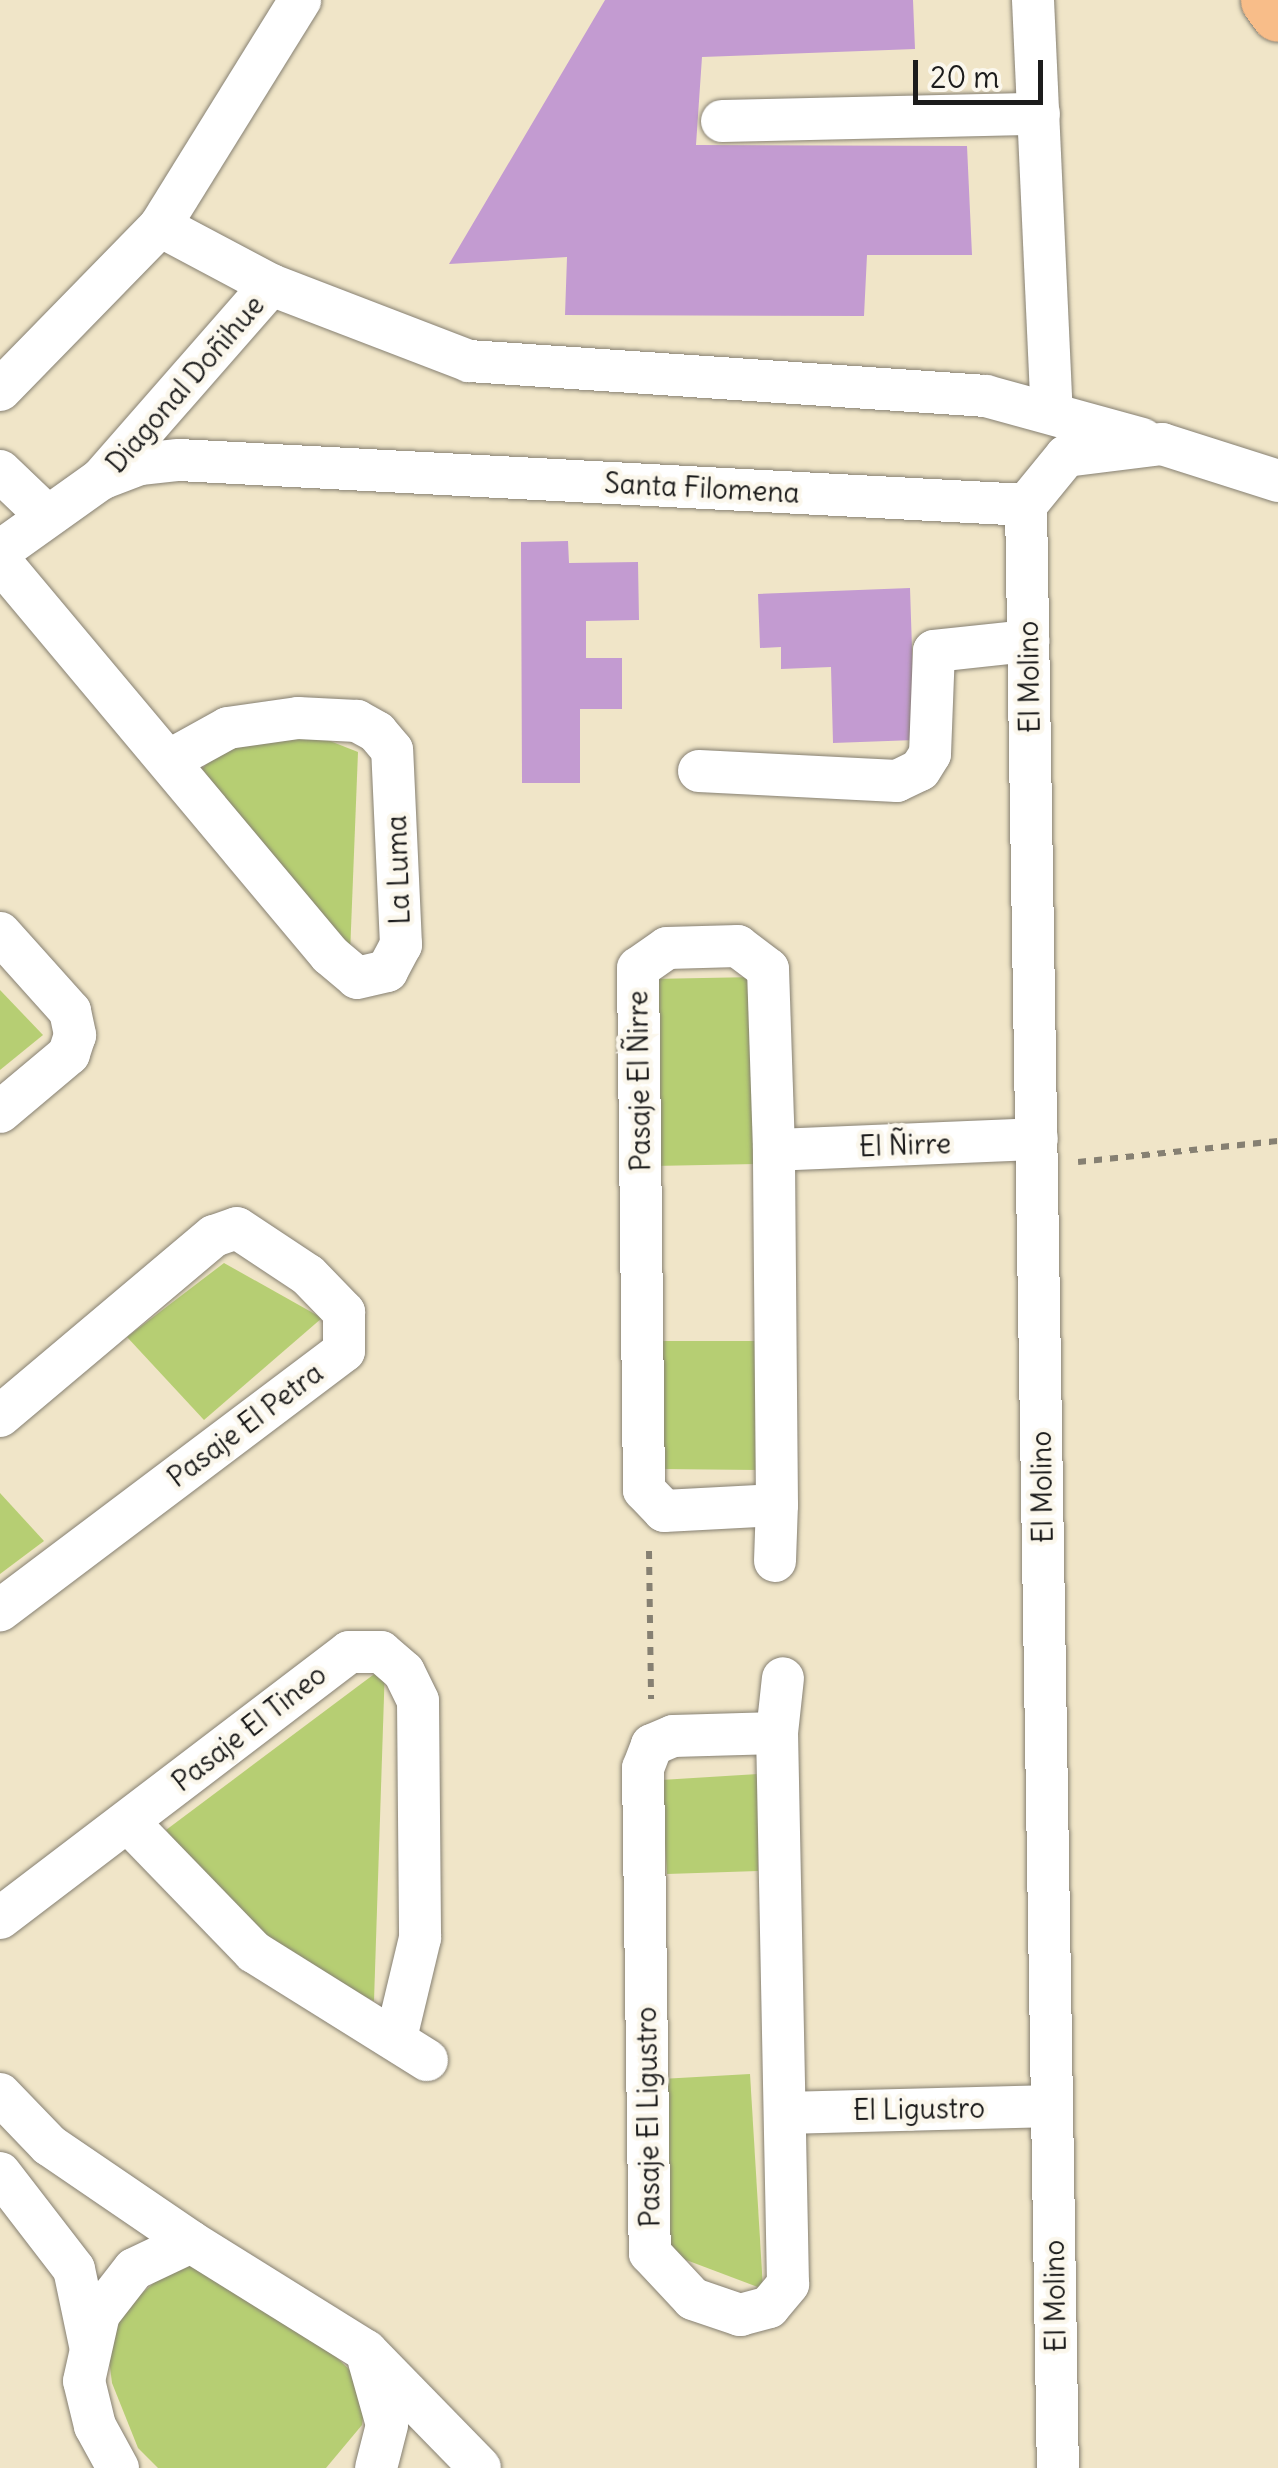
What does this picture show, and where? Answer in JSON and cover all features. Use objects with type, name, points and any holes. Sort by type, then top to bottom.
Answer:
[{"type":"main road","points":[[1268,0],[1278,14]]},
{"type":"street","points":[[0,390],[170,210],[300,0]]},
{"type":"street","points":[[1032,0],[1052,412]]},
{"type":"street","points":[[722,121],[1039,114]]},
{"type":"street","points":[[170,210],[271,285],[469,361],[986,396],[1162,444],[1278,481]]},
{"type":"street","name":"Diagonal Doñihue","points":[[0,550],[46,514],[101,480],[271,285]]},
{"type":"street","points":[[1026,505],[1066,456],[1162,444]]},
{"type":"street","name":"Santa Filomena","points":[[101,480],[140,464],[179,460],[1026,505]]},
{"type":"street","points":[[0,471],[46,514]]},
{"type":"street","name":"El Molino","points":[[1026,505],[1058,2468]]},
{"type":"street","name":"La Luma","points":[[0,562],[170,760],[330,956],[358,978],[387,971],[401,945],[392,750],[377,732],[357,721],[298,718],[228,728],[170,760]]},
{"type":"street","points":[[699,771],[897,781],[920,770],[930,754],[934,651],[1028,642]]},
{"type":"street","points":[[0,933],[70,1011],[74,1034],[69,1054],[0,1112]]},
{"type":"street","name":"Pasaje El Ñirre","points":[[648,1502],[638,968],[666,948],[738,946],[768,969],[774,1150],[775,1560]]},
{"type":"street","name":"El Ñirre","points":[[774,1150],[1037,1152]]},
{"type":"street","name":"Pasaje El Petra","points":[[0,1416],[214,1236],[236,1228],[308,1275],[344,1312],[344,1350],[0,1610]]},
{"type":"street","points":[[648,1502],[664,1511],[777,1505]]},
{"type":"street","name":"Pasaje El Tineo","points":[[349,1652],[381,1652],[404,1672],[418,1701],[420,1938],[412,2049],[254,1952],[128,1822],[349,1652]]},
{"type":"street","name":"Pasaje El Ligustro","points":[[652,1745],[643,1768],[650,2252],[693,2299],[740,2315],[769,2307],[788,2284],[777,1733],[782,1678]]},
{"type":"street","points":[[652,1745],[673,1736],[777,1733]]},
{"type":"street","points":[[0,1918],[128,1822]]},
{"type":"street","points":[[0,2094],[49,2146],[366,2351],[480,2468]]},
{"type":"street","name":"El Ligustro","points":[[786,2113],[1052,2106]]},
{"type":"street","points":[[0,2173],[74,2269],[90,2344]]},
{"type":"street","points":[[118,2468],[96,2426],[84,2381],[99,2314],[134,2269],[192,2242]]},
{"type":"street","points":[[366,2351],[387,2424],[376,2468]]},
{"type":"path","points":[[1037,1152],[1278,1141]]},
{"type":"path","points":[[648,1502],[652,1745]]},
{"type":"green space","points":[[302,730],[358,752],[350,954],[202,769],[228,741]]},
{"type":"green space","points":[[757,977],[756,1164],[653,1166],[650,979]]},
{"type":"green space","points":[[0,990],[43,1035],[0,1070]]},
{"type":"green space","points":[[224,1263],[322,1318],[204,1420],[127,1337]]},
{"type":"green space","points":[[663,1341],[759,1341],[758,1470],[662,1469]]},
{"type":"green space","points":[[0,1493],[44,1541],[0,1574]]},
{"type":"green space","points":[[385,1666],[374,2001],[258,1947],[166,1830]]},
{"type":"green space","points":[[758,1774],[758,1871],[667,1874],[661,1780]]},
{"type":"green space","points":[[750,2074],[763,2289],[657,2249],[661,2079]]},
{"type":"green space","points":[[191,2264],[331,2352],[355,2375],[365,2404],[362,2425],[326,2468],[158,2468],[138,2448],[112,2383],[108,2351],[116,2326],[132,2302],[170,2269]]},
{"type":"building","points":[[605,0],[913,0],[915,49],[702,57],[696,145],[967,146],[972,255],[867,255],[864,316],[565,315],[567,257],[449,264]]},
{"type":"building","points":[[568,541],[569,563],[638,562],[639,620],[586,621],[586,658],[622,658],[622,709],[580,709],[580,783],[522,783],[521,542]]},
{"type":"building","points":[[910,588],[915,740],[833,743],[831,667],[781,669],[781,647],[760,648],[758,594]]}]
